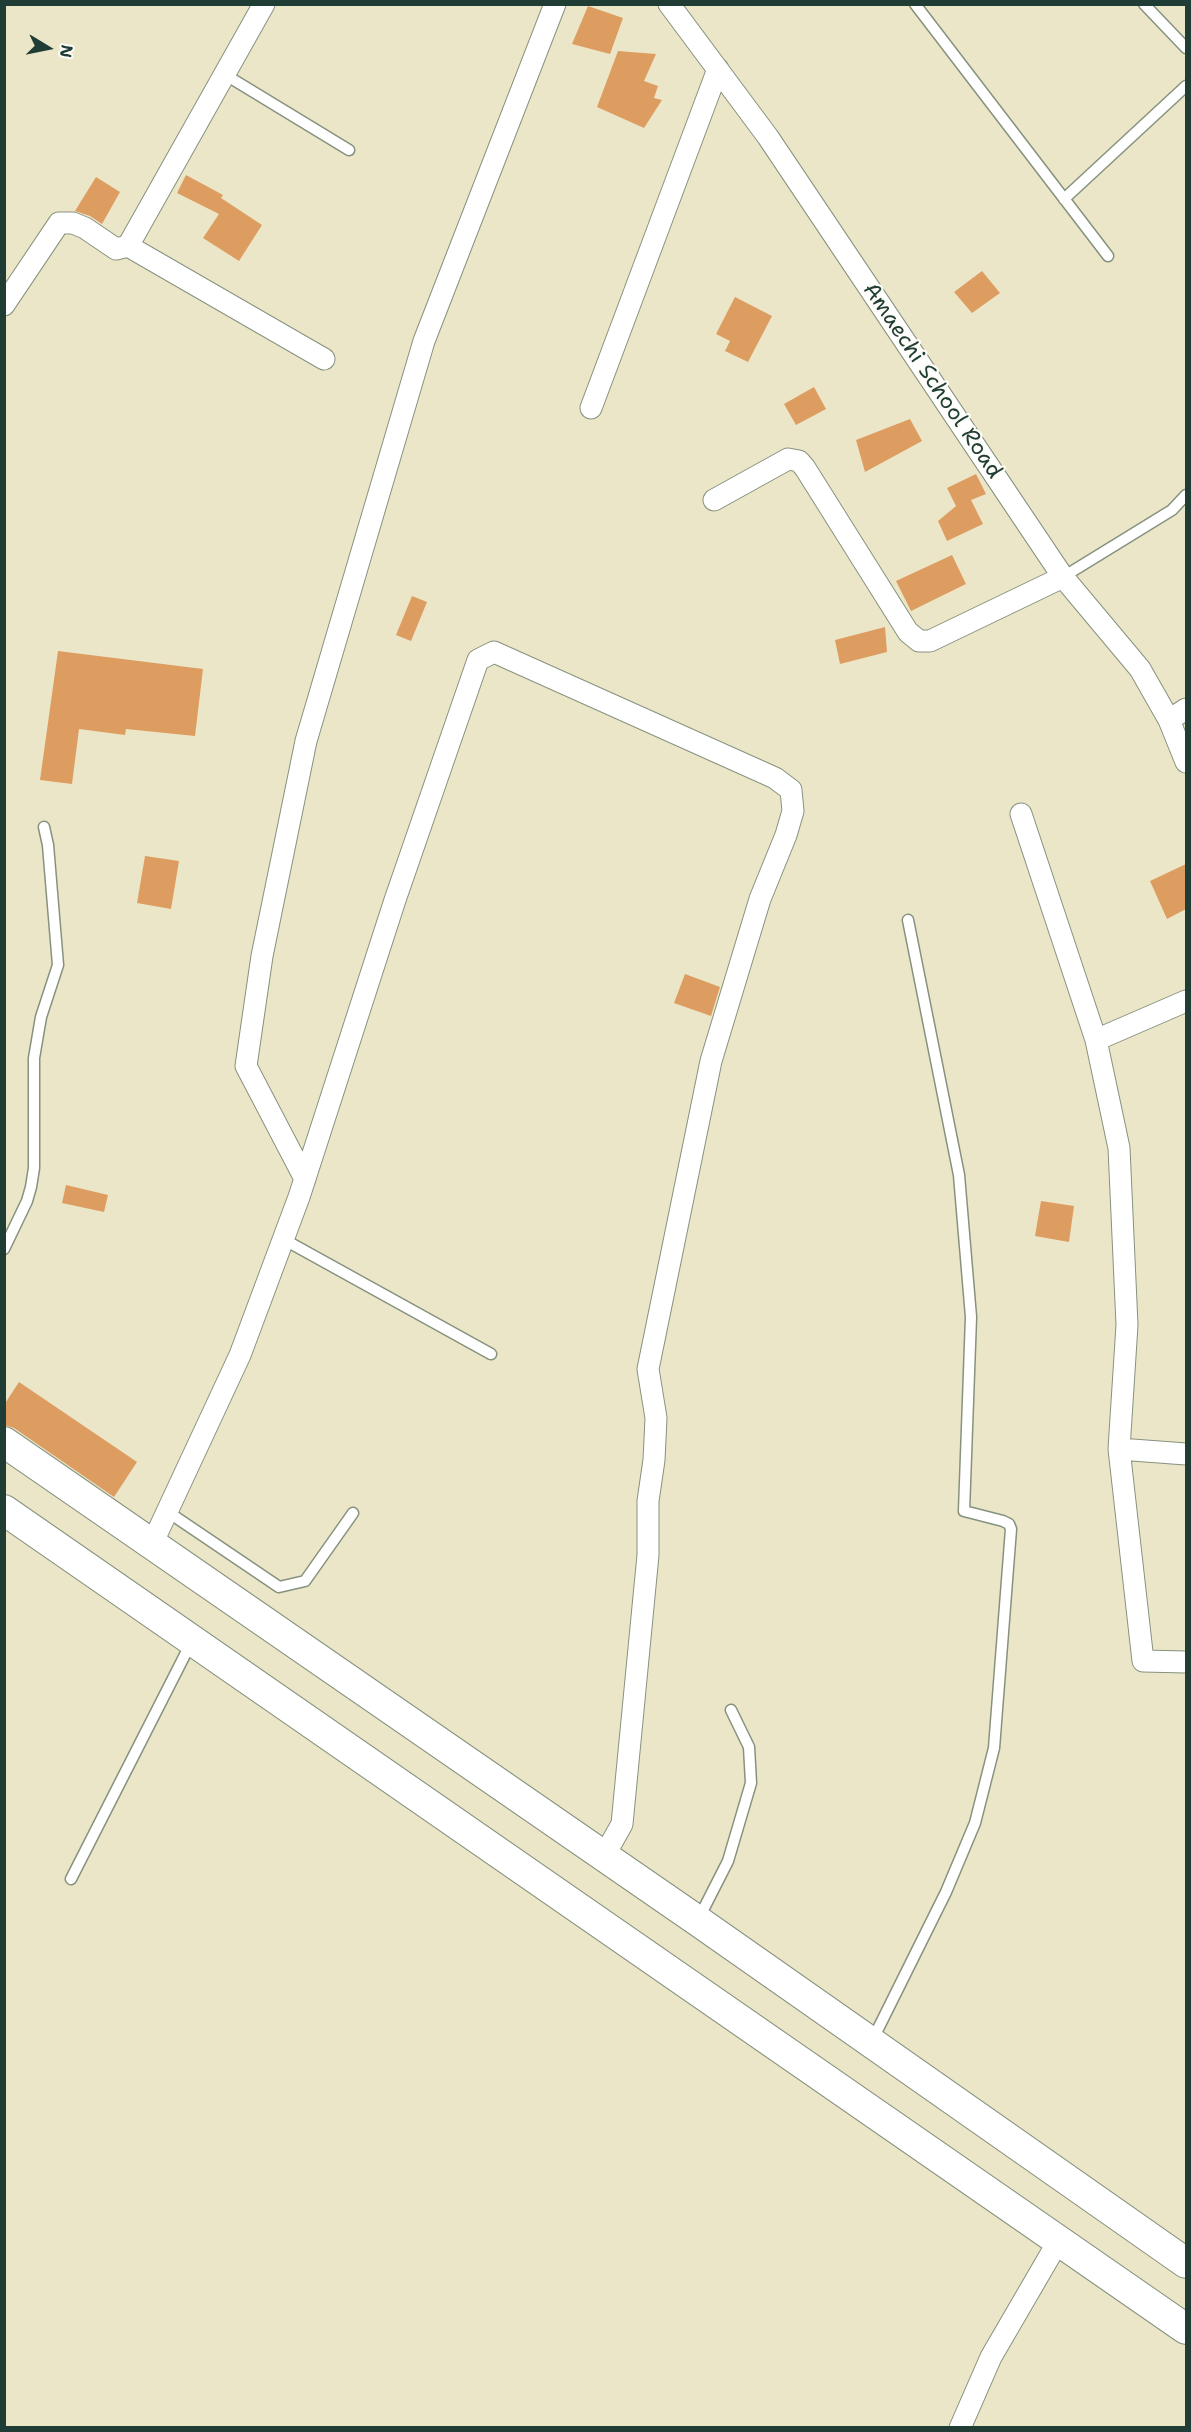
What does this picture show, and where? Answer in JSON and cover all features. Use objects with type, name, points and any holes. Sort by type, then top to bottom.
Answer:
[{"type":"main road","points":[[4,1442],[698,1921],[1186,2263]]},
{"type":"main road","points":[[4,1510],[1186,2329]]},
{"type":"street","points":[[128,246],[264,4]]},
{"type":"street","points":[[305,1179],[246,1066],[262,956],[306,741],[424,340],[555,4]]},
{"type":"street","name":"Amaechi School Road","points":[[669,4],[768,137],[1075,594],[1178,714],[1186,762]]},
{"type":"street","points":[[591,408],[718,69]]},
{"type":"street","points":[[4,305],[59,223],[72,223],[85,228],[116,249],[128,246],[324,359]]},
{"type":"street","points":[[714,500],[788,459],[799,461],[908,632],[919,641],[930,641],[1063,577]]},
{"type":"street","points":[[152,1544],[240,1355],[283,1239],[305,1179],[395,900],[478,660],[494,652],[774,778],[790,790],[793,811],[759,899],[711,1061],[648,1370],[656,1418],[654,1460],[648,1501],[648,1555],[622,1824],[604,1856]]},
{"type":"street","points":[[1021,814],[1096,1040],[1119,1148],[1127,1326],[1119,1449],[1143,1661],[1186,1662]]},
{"type":"street","points":[[1096,1040],[1186,1001]]},
{"type":"street","points":[[1119,1449],[1186,1454]]},
{"type":"street","points":[[960,2427],[991,2357],[1059,2240]]},
{"type":"lane","points":[[915,4],[1108,256]]},
{"type":"lane","points":[[1144,4],[1186,48]]},
{"type":"lane","points":[[224,74],[349,150]]},
{"type":"lane","points":[[1064,199],[1186,86]]},
{"type":"lane","points":[[1063,577],[1172,510],[1186,495]]},
{"type":"lane","points":[[4,1249],[21,1216],[31,1187],[34,1168],[34,1058],[41,1017],[58,965],[44,827]]},
{"type":"lane","points":[[872,2042],[946,1892],[975,1823],[994,1748],[1011,1529],[1004,1521],[964,1511],[970,1317],[959,1175],[908,920]]},
{"type":"lane","points":[[283,1239],[491,1354]]},
{"type":"lane","points":[[168,1512],[279,1587],[305,1581],[353,1513]]},
{"type":"lane","points":[[71,1879],[192,1640]]},
{"type":"lane","points":[[698,1921],[728,1861],[751,1783],[749,1747],[731,1710]]},
{"type":"building","points":[[588,6],[623,18],[610,54],[572,44]]},
{"type":"building","points":[[618,51],[656,54],[644,81],[658,86],[654,98],[662,100],[644,128],[597,107]]},
{"type":"building","points":[[186,175],[223,195],[221,198],[262,225],[239,261],[203,238],[219,214],[177,193]]},
{"type":"building","points":[[96,177],[120,192],[102,224],[90,216],[75,211]]},
{"type":"building","points":[[982,271],[1000,293],[972,313],[954,292]]},
{"type":"building","points":[[735,297],[772,316],[748,362],[725,351],[730,341],[716,334]]},
{"type":"building","points":[[814,387],[826,409],[796,425],[784,404]]},
{"type":"building","points":[[910,419],[922,441],[865,472],[856,440]]},
{"type":"building","points":[[976,474],[986,494],[971,500],[983,524],[947,541],[938,521],[956,506],[947,488]]},
{"type":"building","points":[[952,555],[966,584],[911,611],[896,581]]},
{"type":"building","points":[[412,596],[427,602],[411,641],[396,635]]},
{"type":"building","points":[[885,627],[887,652],[840,664],[835,640]]},
{"type":"building","points":[[58,651],[203,669],[195,736],[126,729],[125,735],[79,729],[72,784],[40,780]]},
{"type":"building","points":[[145,856],[179,861],[171,909],[137,903]]},
{"type":"building","points":[[1186,864],[1186,909],[1167,919],[1150,881]]},
{"type":"building","points":[[685,974],[720,987],[711,1016],[674,1003]]},
{"type":"building","points":[[66,1185],[108,1195],[104,1212],[62,1203]]},
{"type":"building","points":[[1041,1201],[1074,1206],[1069,1242],[1035,1236]]},
{"type":"building","points":[[19,1382],[137,1462],[114,1497],[14,1428],[4,1425],[4,1405]]}]
